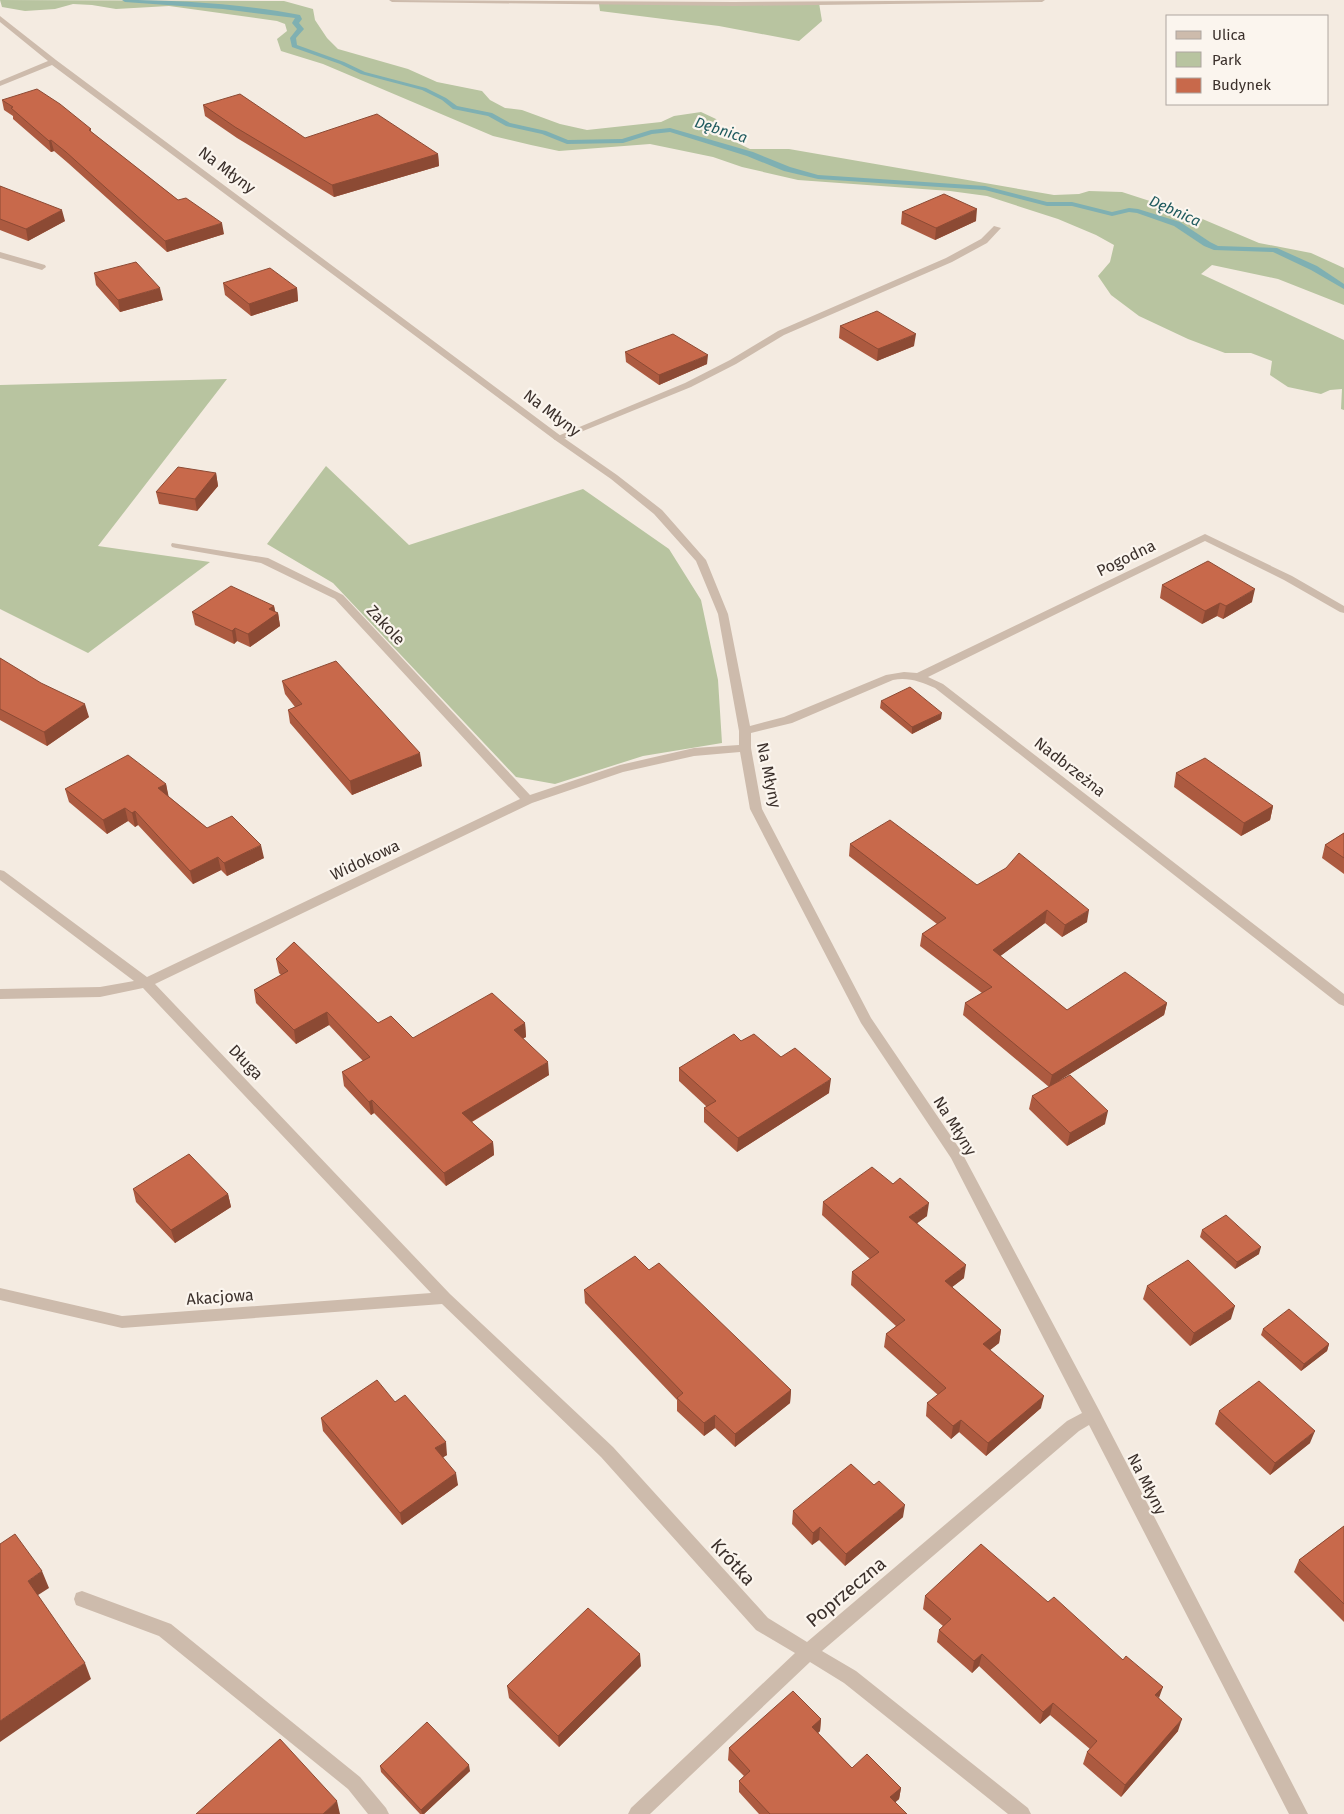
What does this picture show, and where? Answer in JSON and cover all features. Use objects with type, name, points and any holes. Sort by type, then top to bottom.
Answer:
[{"type":"street","points":[[392,0],[734,4],[1042,0]]},
{"type":"street","name":"Na Młyny","points":[[0,18],[54,62],[558,438],[614,477],[658,512],[701,560],[723,614],[745,731],[745,748],[756,809],[866,1020],[956,1155],[1300,1814]]},
{"type":"street","points":[[0,84],[54,62]]},
{"type":"street","points":[[558,438],[688,384],[734,362],[782,333],[949,260],[984,240],[997,228]]},
{"type":"street","points":[[0,255],[42,267]]},
{"type":"street","name":"Pogodna","points":[[920,676],[1205,537],[1288,578],[1344,610]]},
{"type":"street","name":"Zakole","points":[[176,545],[264,560],[339,597],[528,800]]},
{"type":"street","name":"Nadbrzeżna","points":[[745,731],[788,720],[890,677],[902,674],[920,676],[939,686],[1344,1000]]},
{"type":"street","name":"Widokowa","points":[[0,994],[100,992],[146,983],[528,800],[620,769],[694,752],[745,748]]},
{"type":"street","name":"Długa","points":[[0,874],[146,983],[445,1298]]},
{"type":"street","name":"Akacjowa","points":[[0,1294],[122,1322],[445,1298]]},
{"type":"street","name":"Krótka","points":[[445,1298],[607,1452],[762,1624],[850,1676],[1022,1814]]},
{"type":"street","name":"Poprzeczna","points":[[638,1814],[808,1652],[1073,1426],[1093,1415]]},
{"type":"street","points":[[82,1599],[165,1630],[354,1783],[380,1814]]},
{"type":"green space","points":[[0,0],[284,1],[313,9],[315,20],[327,38],[338,49],[408,69],[437,82],[482,91],[490,100],[505,108],[522,110],[560,124],[587,130],[661,122],[674,116],[701,112],[716,119],[727,138],[750,149],[789,149],[1054,195],[1079,194],[1089,191],[1122,192],[1193,215],[1259,243],[1311,253],[1344,268],[1344,305],[1278,279],[1212,265],[1201,274],[1344,340],[1344,410],[1341,409],[1342,389],[1330,390],[1321,394],[1288,387],[1270,375],[1272,361],[1251,353],[1225,353],[1188,339],[1139,316],[1111,295],[1098,276],[1110,262],[1114,245],[1058,219],[987,196],[950,191],[798,180],[742,167],[713,157],[650,144],[559,151],[493,136],[323,64],[281,51],[277,39],[287,31],[285,24],[277,21],[169,6],[116,9],[73,4],[55,9],[25,11],[2,7]]},
{"type":"green space","points":[[819,3],[822,21],[799,41],[719,26],[600,11],[599,4]]},
{"type":"green space","points":[[227,379],[98,546],[210,562],[88,653],[0,609],[0,385]]},
{"type":"green space","points":[[326,466],[409,545],[583,489],[669,549],[701,600],[718,680],[722,743],[643,756],[555,784],[516,777],[333,583],[267,544]]},
{"type":"building","points":[[37,89],[60,104],[91,129],[89,130],[178,200],[186,198],[222,223],[165,241],[66,152],[51,140],[49,141],[11,108],[13,107],[2,100]]},
{"type":"building","points":[[240,94],[305,138],[377,114],[438,154],[332,185],[235,127],[203,105]]},
{"type":"building","points":[[0,186],[62,210],[26,229],[0,219]]},
{"type":"building","points":[[944,194],[977,209],[936,228],[902,212]]},
{"type":"building","points":[[136,262],[160,288],[118,300],[94,273]]},
{"type":"building","points":[[270,268],[297,288],[249,304],[223,283]]},
{"type":"building","points":[[877,311],[916,334],[878,349],[840,326]]},
{"type":"building","points":[[673,334],[708,355],[659,375],[625,352]]},
{"type":"building","points":[[178,467],[216,473],[195,499],[156,492]]},
{"type":"building","points":[[1208,561],[1255,589],[1226,606],[1220,603],[1205,611],[1162,585]]},
{"type":"building","points":[[231,586],[274,606],[269,609],[278,613],[248,634],[235,628],[232,631],[192,612]]},
{"type":"building","points":[[0,658],[41,683],[85,704],[44,732],[0,709]]},
{"type":"building","points":[[336,661],[420,753],[350,781],[288,710],[302,704],[282,681]]},
{"type":"building","points":[[910,687],[942,713],[912,727],[881,701]]},
{"type":"building","points":[[128,755],[166,784],[158,788],[207,828],[232,816],[261,845],[224,863],[218,857],[190,871],[135,811],[132,813],[125,808],[103,820],[65,789]]},
{"type":"building","points":[[1205,758],[1273,806],[1244,823],[1176,773]]},
{"type":"building","points":[[890,820],[977,885],[1006,868],[1019,853],[1089,910],[1065,925],[1047,910],[993,950],[1067,1010],[1125,972],[1167,1003],[1052,1075],[965,1003],[992,987],[922,934],[946,918],[850,844]]},
{"type":"building","points":[[1344,833],[1344,858],[1325,845]]},
{"type":"building","points":[[294,942],[378,1023],[391,1016],[413,1038],[492,993],[525,1023],[514,1030],[548,1062],[462,1113],[493,1142],[444,1173],[372,1100],[369,1102],[342,1072],[370,1057],[327,1012],[294,1030],[254,990],[288,971],[276,959]]},
{"type":"building","points":[[734,1034],[741,1041],[754,1034],[781,1057],[795,1048],[831,1079],[738,1138],[704,1108],[716,1101],[679,1068]]},
{"type":"building","points":[[1070,1075],[1108,1111],[1070,1133],[1032,1096]]},
{"type":"building","points":[[189,1154],[228,1194],[171,1230],[133,1189]]},
{"type":"building","points":[[872,1167],[893,1184],[900,1178],[929,1203],[909,1217],[966,1265],[945,1281],[1001,1330],[983,1344],[1044,1396],[988,1443],[961,1420],[953,1426],[927,1403],[946,1388],[886,1334],[905,1320],[852,1272],[879,1252],[823,1202]]},
{"type":"building","points":[[1226,1215],[1261,1247],[1237,1262],[1202,1230]]},
{"type":"building","points":[[635,1256],[649,1270],[659,1263],[791,1390],[735,1434],[715,1415],[704,1423],[677,1398],[683,1393],[584,1290]]},
{"type":"building","points":[[1188,1260],[1235,1306],[1194,1333],[1147,1286]]},
{"type":"building","points":[[1289,1309],[1329,1344],[1304,1364],[1263,1329]]},
{"type":"building","points":[[377,1380],[395,1402],[405,1395],[446,1442],[435,1448],[456,1473],[400,1513],[321,1418]]},
{"type":"building","points":[[1259,1381],[1315,1431],[1275,1463],[1219,1411]]},
{"type":"building","points":[[851,1464],[874,1485],[879,1481],[905,1505],[846,1554],[820,1527],[813,1533],[793,1511]]},
{"type":"building","points":[[1344,1526],[1344,1604],[1299,1560]]},
{"type":"building","points":[[15,1534],[42,1571],[28,1581],[85,1663],[0,1721],[0,1544]]},
{"type":"building","points":[[981,1544],[1048,1602],[1054,1597],[1123,1660],[1126,1656],[1163,1687],[1155,1695],[1182,1719],[1125,1785],[1087,1752],[1097,1741],[1053,1703],[1043,1712],[982,1654],[974,1661],[939,1630],[951,1619],[925,1596]]},
{"type":"building","points":[[588,1608],[640,1654],[558,1736],[507,1686]]},
{"type":"building","points":[[793,1691],[821,1719],[812,1727],[852,1768],[867,1754],[901,1788],[890,1797],[907,1814],[770,1814],[739,1781],[750,1771],[729,1748]]},
{"type":"building","points":[[427,1722],[469,1765],[421,1810],[380,1766]]},
{"type":"building","points":[[280,1739],[337,1801],[323,1814],[196,1814]]},
{"type":"waterway","name":"Dębnica","points":[[125,0],[223,7],[298,16],[299,19],[295,23],[301,29],[293,38],[294,46],[342,63],[363,73],[424,89],[444,99],[455,108],[490,114],[508,125],[544,132],[567,142],[623,141],[651,132],[670,130],[750,154],[787,169],[818,177],[985,188],[1047,204],[1072,204],[1112,214],[1129,210],[1138,211],[1177,224],[1207,244],[1217,248],[1274,250],[1314,268],[1344,287]]}]
